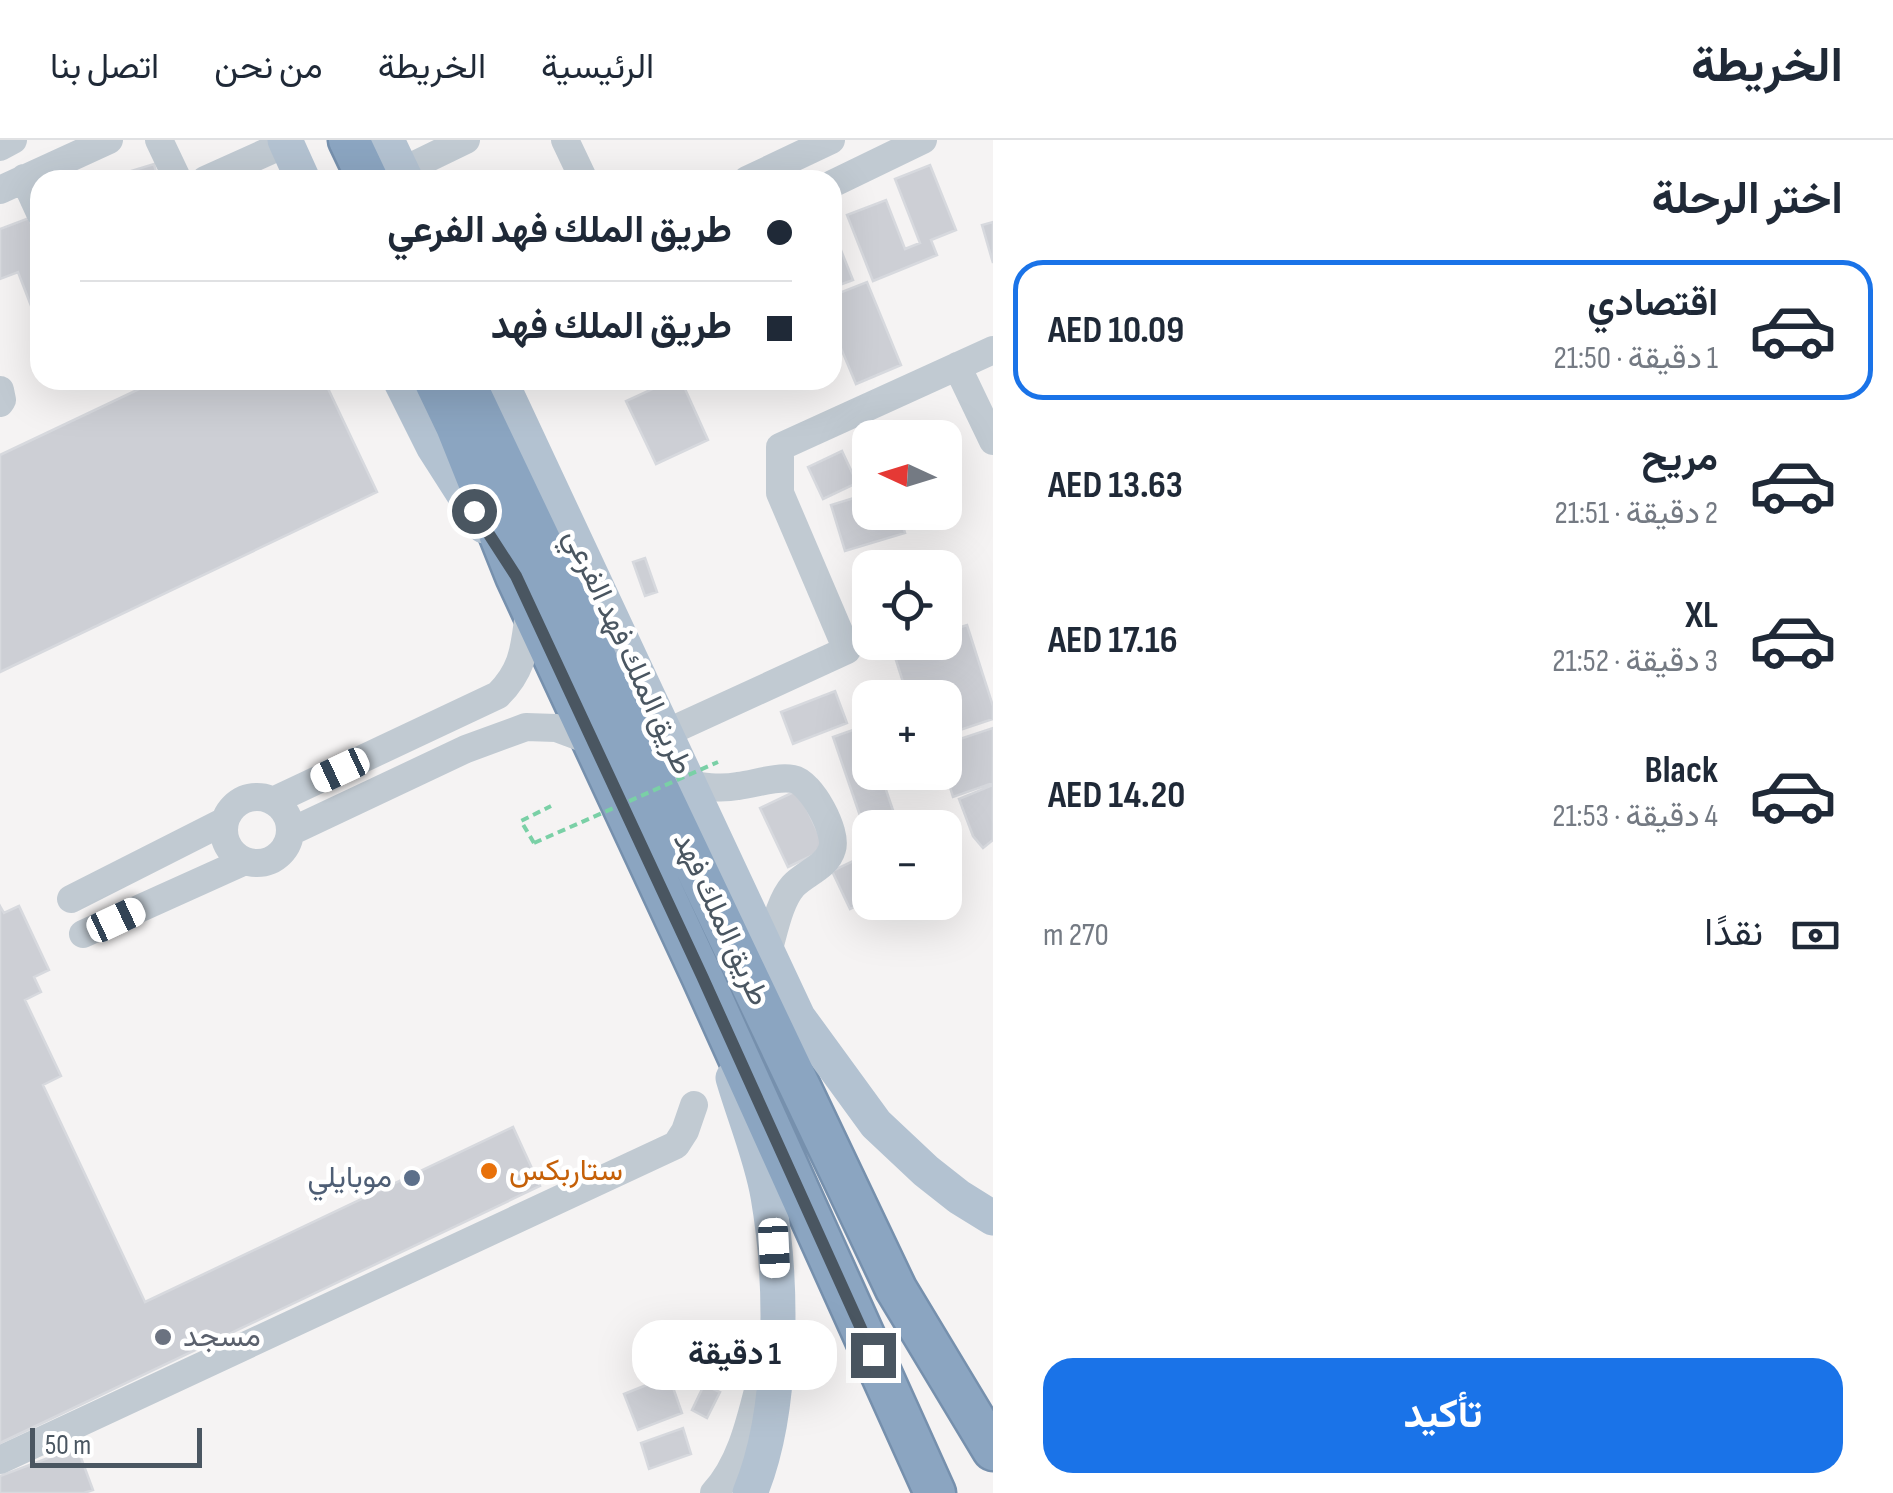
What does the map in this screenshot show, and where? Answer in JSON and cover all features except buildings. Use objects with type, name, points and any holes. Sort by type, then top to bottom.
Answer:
[{"type":"highway","points":[[349,140],[391,168]]},
{"type":"highway","points":[[297,141],[328,170]]},
{"type":"highway","name":"طريق الملك فهد","points":[[439,390],[523,592],[702,976],[935,1493]]},
{"type":"highway","name":"طريق الملك فهد","points":[[469,390],[896,1289],[993,1450]]},
{"type":"highway","name":"طريق الملك فهد الفرعي","points":[[798,1017],[896,1229],[993,1408]]},
{"type":"main road","points":[[297,141],[301,170]]},
{"type":"main road","points":[[405,390],[433,446],[523,592]]},
{"type":"main road","name":"طريق الملك فهد الفرعي","points":[[505,390],[798,1017]]},
{"type":"main road","points":[[702,976],[767,1192],[774,1248],[778,1316],[771,1417],[750,1493]]},
{"type":"main road","points":[[798,1017],[876,1124],[926,1171],[993,1218]]},
{"type":"street","points":[[0,147],[13,140]]},
{"type":"street","points":[[43,170],[109,140]]},
{"type":"street","points":[[160,140],[174,170]]},
{"type":"street","points":[[391,168],[466,140]]},
{"type":"street","points":[[564,140],[579,170]]},
{"type":"street","points":[[768,170],[832,140]]},
{"type":"street","points":[[842,179],[924,140]]},
{"type":"street","points":[[228,170],[297,141]]},
{"type":"street","points":[[12,184],[30,203]]},
{"type":"street","points":[[666,733],[847,650],[780,493],[780,447],[993,350]]},
{"type":"street","points":[[957,366],[993,440]]},
{"type":"street","points":[[0,390],[0,402]]},
{"type":"street","points":[[273,801],[498,695],[519,669],[523,592]]},
{"type":"street","points":[[290,832],[466,749],[526,727],[556,728],[591,741]]},
{"type":"street","points":[[691,785],[723,788],[784,778],[798,780],[810,789],[834,835],[828,859],[793,886],[785,899],[768,952]]},
{"type":"street","points":[[254,797],[273,801],[286,814],[288,842],[276,858],[256,864],[245,861],[230,849],[224,830],[226,821],[244,800],[254,797]]},
{"type":"street","points":[[71,899],[226,821]]},
{"type":"street","points":[[83,934],[245,861]]},
{"type":"street","points":[[0,1460],[676,1146],[694,1104]]},
{"type":"street","points":[[959,1197],[993,1209]]},
{"type":"street","points":[[714,1493],[740,1450],[778,1316]]},
{"type":"path","points":[[551,806],[520,822],[534,843],[718,762]]},
{"type":"place","name":"ستاربكس","points":[[489,1171]]},
{"type":"place","name":"موبايلي","points":[[412,1178]]},
{"type":"place","name":"مسجد","points":[[163,1337]]},
{"type":"route","points":[[474,511],[516,576],[873,1355]]}]
